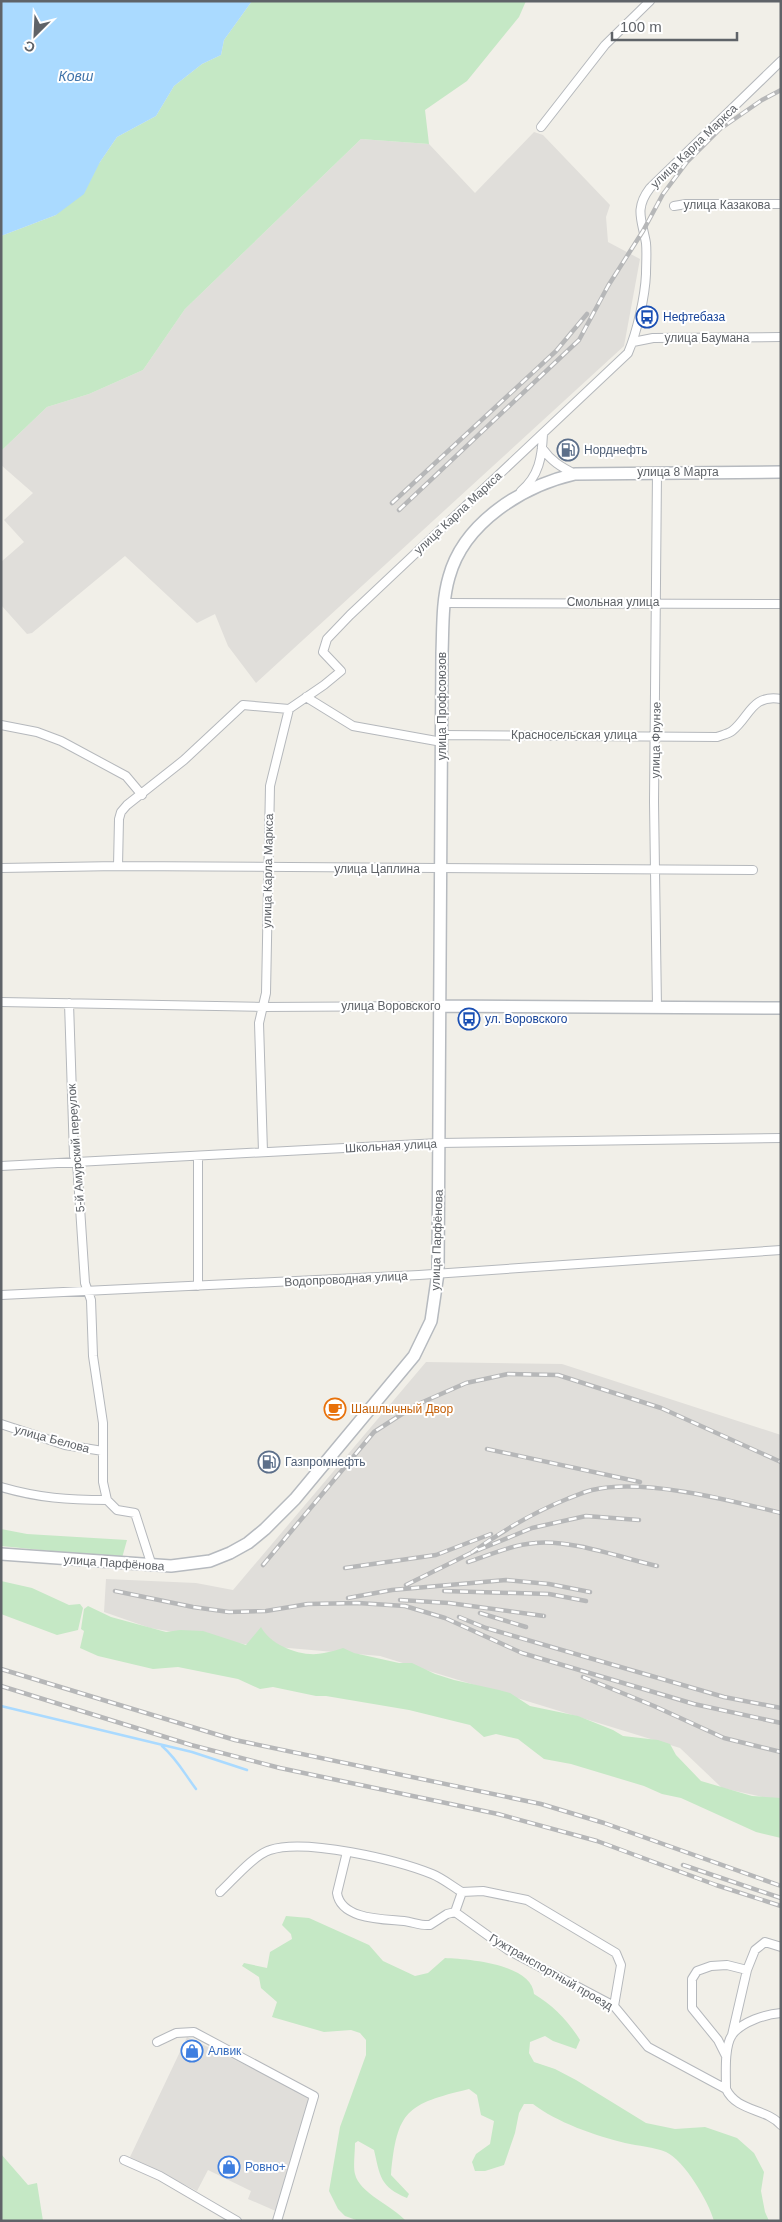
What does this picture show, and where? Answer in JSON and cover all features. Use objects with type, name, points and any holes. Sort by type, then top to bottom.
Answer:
[{"type":"main road","name":"улица 8 Марта","points":[[575,474],[781,472]]},
{"type":"main road","name":"улица Профсоюзов","points":[[440,1006],[442,653],[445,603],[449,576],[460,552],[474,534],[513,498],[550,480],[575,474]]},
{"type":"main road","name":"улица Воровского","points":[[440,1006],[781,1008]]},
{"type":"main road","name":"улица Парфёнова","points":[[1,1554],[152,1566],[180,1566],[210,1561],[230,1553],[248,1543],[271,1524],[295,1499],[414,1356],[431,1321],[438,1273],[440,1006]]},
{"type":"street","points":[[541,127],[605,44],[650,1]]},
{"type":"street","name":"улица Карла Маркса","points":[[263,1152],[259,1023],[266,994],[270,786],[289,708],[341,671],[323,652],[326,640],[425,543],[628,354],[633,342],[646,276],[646,243],[640,216],[642,200],[650,188],[781,61]]},
{"type":"street","name":"улица Казакова","points":[[674,206],[686,204],[781,204]]},
{"type":"street","name":"улица Баумана","points":[[633,342],[654,338],[781,337]]},
{"type":"street","points":[[513,498],[535,477],[542,448],[543,434]]},
{"type":"street","points":[[542,448],[559,467],[575,474]]},
{"type":"street","name":"улица Фрунзе","points":[[657,472],[655,870],[657,1008]]},
{"type":"street","name":"Смольная улица","points":[[445,603],[656,602],[781,604]]},
{"type":"street","name":"Красносельская улица","points":[[306,697],[353,726],[442,739],[656,735],[717,736],[732,732],[757,701],[774,698],[781,699]]},
{"type":"street","points":[[118,866],[119,819],[127,805],[184,760],[243,705],[289,708]]},
{"type":"street","points":[[1,725],[36,732],[62,741],[126,776],[142,795]]},
{"type":"street","name":"улица Цаплина","points":[[1,868],[118,866],[267,869],[752,870]]},
{"type":"street","name":"улица Воровского","points":[[1,1002],[263,1007],[440,1006]]},
{"type":"street","name":"5-й Амурский переулок","points":[[69,1003],[74,1156],[77,1162],[85,1283],[91,1300],[93,1356],[103,1423],[104,1482],[107,1500]]},
{"type":"street","name":"Школьная улица","points":[[1,1166],[439,1143],[781,1138]]},
{"type":"street","points":[[198,1157],[198,1286]]},
{"type":"street","name":"Водопроводная улица","points":[[1,1295],[438,1273],[781,1250]]},
{"type":"street","name":"улица Белова","points":[[1,1424],[65,1445],[103,1452]]},
{"type":"street","points":[[1,1487],[26,1494],[63,1500],[107,1500],[117,1510],[135,1513],[152,1566]]},
{"type":"street","points":[[220,1892],[261,1854],[270,1850],[308,1847],[348,1852],[392,1861],[433,1875],[462,1892],[483,1891],[527,1900],[616,1953],[621,1965],[614,2006]]},
{"type":"street","points":[[348,1852],[336,1893],[337,1898],[349,1910],[360,1916],[430,1926],[447,1914],[455,1912],[462,1892]]},
{"type":"street","name":"Гужтранспортный проезд","points":[[455,1912],[508,1950],[614,2006],[648,2047],[726,2089],[730,2097],[743,2106],[776,2120],[781,2125]]},
{"type":"street","points":[[726,2089],[726,2056],[747,1970],[759,1945],[765,1942],[781,1947]]},
{"type":"street","points":[[726,2056],[718,2040],[692,2008],[692,1979],[697,1972],[710,1966],[727,1965],[747,1970]]},
{"type":"street","points":[[732,2035],[749,2022],[762,2016],[781,2013]]},
{"type":"street","points":[[156,2042],[176,2033],[194,2032],[314,2096],[276,2221]]},
{"type":"street","points":[[124,2160],[160,2176],[237,2221]]},
{"type":"shaded area","points":[[534,132],[543,135],[610,205],[606,217],[608,242],[640,259],[624,346],[256,683],[228,646],[215,614],[197,623],[125,556],[32,633],[27,634],[1,605],[1,562],[24,542],[4,520],[33,493],[1,465],[1,451],[47,407],[89,394],[143,370],[185,309],[361,139],[429,144],[475,193]]},
{"type":"shaded area","points":[[426,1362],[562,1364],[781,1435],[781,1801],[722,1788],[680,1748],[380,1656],[244,1644],[150,1628],[104,1612],[106,1579],[196,1583],[233,1590]]},
{"type":"shaded area","points":[[187,2037],[310,2096],[278,2212],[248,2199],[251,2191],[208,2170],[197,2191],[130,2157]]},
{"type":"green space","points":[[252,1],[526,1],[519,17],[467,81],[425,110],[429,144],[361,139],[185,309],[143,370],[89,394],[47,407],[1,451],[1,236],[56,215],[100,162],[117,137],[156,116],[174,86],[202,64],[221,55],[224,40]]},
{"type":"green space","points":[[1,1529],[27,1534],[127,1540],[122,1558],[1,1546]]},
{"type":"green space","points":[[1,1581],[32,1588],[69,1605],[80,1604],[83,1608],[78,1630],[57,1635],[1,1614]]},
{"type":"green space","points":[[88,1606],[111,1617],[166,1632],[180,1630],[203,1631],[246,1645],[261,1627],[272,1640],[297,1652],[316,1654],[343,1648],[354,1653],[399,1663],[412,1663],[435,1674],[454,1680],[510,1693],[530,1706],[578,1716],[623,1736],[658,1740],[670,1744],[676,1755],[701,1781],[752,1796],[781,1798],[781,1838],[756,1832],[681,1798],[662,1794],[644,1786],[571,1764],[544,1759],[518,1739],[496,1734],[484,1737],[470,1725],[409,1710],[316,1696],[273,1687],[260,1689],[238,1679],[178,1667],[153,1669],[98,1656],[80,1648],[84,1631],[81,1629],[84,1609]]},
{"type":"green space","points":[[286,1916],[309,1918],[369,1945],[383,1961],[415,1976],[428,1973],[445,1958],[497,1965],[522,1976],[531,1984],[534,1994],[560,2014],[580,2040],[576,2049],[553,2041],[545,2036],[530,2042],[529,2053],[534,2062],[555,2069],[576,2080],[646,2123],[675,2129],[705,2127],[737,2138],[754,2153],[764,2172],[761,2191],[765,2212],[769,2221],[714,2221],[707,2203],[695,2182],[673,2156],[661,2150],[625,2143],[589,2132],[553,2117],[533,2104],[524,2104],[519,2113],[515,2133],[504,2165],[485,2171],[475,2171],[472,2162],[476,2154],[490,2144],[494,2121],[481,2115],[477,2095],[469,2089],[448,2094],[419,2106],[409,2113],[402,2123],[397,2136],[391,2175],[409,2194],[407,2198],[391,2190],[386,2185],[380,2174],[374,2150],[358,2141],[355,2143],[354,2167],[358,2181],[369,2193],[406,2221],[359,2221],[345,2216],[338,2209],[329,2191],[340,2127],[366,2055],[366,2040],[360,2033],[351,2030],[324,2032],[272,2017],[277,2002],[261,1988],[259,1977],[242,1966],[244,1963],[267,1968],[270,1952],[292,1939],[291,1934],[282,1925]]},
{"type":"green space","points":[[1,2154],[28,2185],[37,2183],[43,2221],[1,2221]]},
{"type":"water","name":"Ковш","points":[[1,1],[252,1],[224,40],[221,55],[202,64],[174,86],[156,116],[117,137],[100,162],[84,194],[56,215],[1,236]]},
{"type":"waterway","points":[[1,1706],[192,1752],[247,1770]]},
{"type":"waterway","points":[[162,1746],[176,1761],[196,1789]]},
{"type":"railway","points":[[399,510],[579,340],[608,286],[643,231],[663,194],[687,162],[720,129],[762,100],[781,90]]},
{"type":"railway","points":[[392,503],[556,351],[587,314]]},
{"type":"railway","points":[[263,1565],[374,1432],[416,1405],[466,1383],[508,1374],[558,1375],[661,1408],[781,1462]]},
{"type":"railway","points":[[487,1449],[640,1482]]},
{"type":"railway","points":[[471,1553],[529,1516],[586,1492],[613,1487],[636,1487],[686,1492],[781,1513]]},
{"type":"railway","points":[[406,1585],[471,1553],[532,1528],[586,1516],[639,1520]]},
{"type":"railway","points":[[345,1568],[436,1555],[491,1534]]},
{"type":"railway","points":[[468,1562],[518,1546],[549,1543],[580,1546],[657,1566]]},
{"type":"railway","points":[[348,1598],[392,1590],[506,1580],[549,1584],[590,1592]]},
{"type":"railway","points":[[115,1591],[193,1607],[229,1612],[266,1611],[308,1604],[358,1603],[405,1606],[445,1618],[522,1653],[694,1704],[781,1723]]},
{"type":"railway","points":[[444,1591],[549,1594],[586,1601]]},
{"type":"railway","points":[[400,1600],[449,1603],[544,1616]]},
{"type":"railway","points":[[480,1613],[526,1627]]},
{"type":"railway","points":[[459,1617],[486,1628],[724,1697],[781,1708]]},
{"type":"railway","points":[[1,1669],[235,1740],[541,1804],[604,1823],[781,1886]]},
{"type":"railway","points":[[583,1677],[654,1706],[724,1738],[781,1752]]},
{"type":"railway","points":[[1,1686],[191,1745],[280,1768],[498,1814],[597,1841],[716,1885],[781,1906]]},
{"type":"railway","points":[[683,1865],[781,1898]]},
{"type":"place","name":"Нефтебаза","points":[[647,317]]},
{"type":"place","name":"Норднефть","points":[[568,450]]},
{"type":"place","name":"ул. Воровского","points":[[469,1019]]},
{"type":"place","name":"Шашлычный Двор","points":[[335,1409]]},
{"type":"place","name":"Газпромнефть","points":[[269,1462]]},
{"type":"place","name":"Алвик","points":[[192,2051]]},
{"type":"place","name":"Ровно+","points":[[229,2167]]}]
